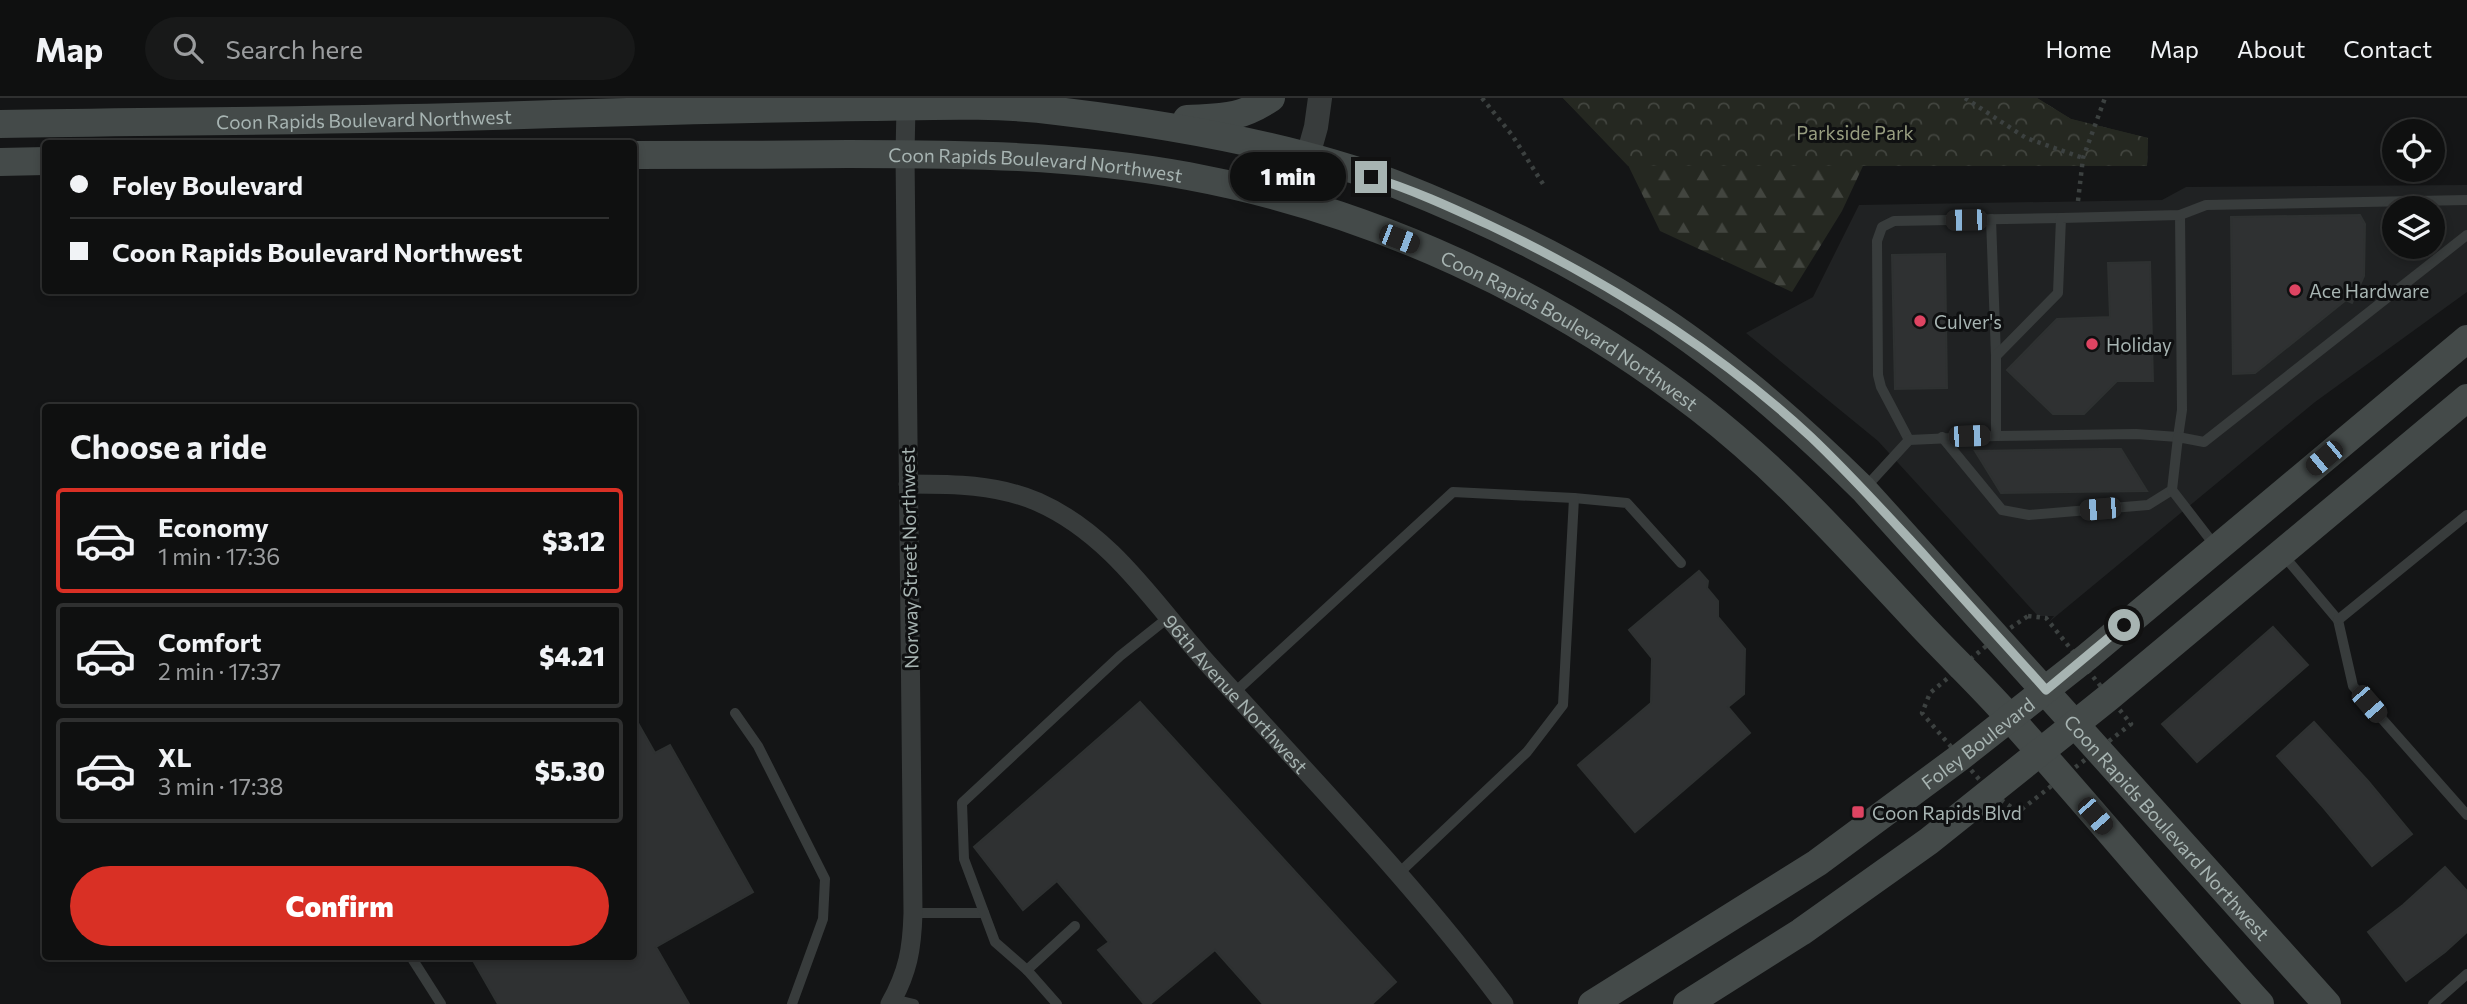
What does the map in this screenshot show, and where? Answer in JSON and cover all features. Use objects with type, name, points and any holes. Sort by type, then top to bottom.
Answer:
[{"type":"main road","points":[[1096,117],[1166,120],[1226,118],[1249,111],[1271,98]]},
{"type":"main road","name":"Coon Rapids Boulevard Northwest","points":[[0,124],[457,118],[726,108],[983,106],[1056,111],[1238,141],[1307,157],[1392,183],[1530,244],[1600,282],[1661,319],[1740,378],[1810,436],[1864,489],[2327,1004]]},
{"type":"main road","name":"Coon Rapids Boulevard Northwest","points":[[637,155],[1015,156],[1128,166],[1190,176],[1295,202],[1374,229],[1462,265],[1577,326],[1642,366],[1701,410],[1804,499],[2009,717],[2260,1004]]},
{"type":"main road","points":[[0,162],[42,161]]},
{"type":"main road","name":"Foley Boulevard","points":[[1592,1004],[1817,863],[1950,765],[2046,690],[2467,339]]},
{"type":"main road","points":[[1687,1004],[1801,932],[1929,841],[2076,724],[2467,398]]},
{"type":"street","points":[[1295,202],[1316,127],[1320,98]]},
{"type":"street","name":"Norway Street Northwest","points":[[892,1002],[906,974],[912,946],[913,913],[906,107]]},
{"type":"street","name":"96th Avenue Northwest","points":[[908,484],[970,485],[1002,490],[1039,502],[1101,544],[1128,569],[1234,693],[1398,874],[1504,1004]]},
{"type":"lane","points":[[1909,440],[1881,387],[1878,375],[1877,241],[1882,227],[1894,221],[2180,215],[2206,205],[2467,200]]},
{"type":"lane","points":[[2180,215],[2182,410],[2172,490],[2216,547]]},
{"type":"lane","points":[[1996,356],[2058,293],[2061,218]]},
{"type":"lane","points":[[1991,219],[1996,436]]},
{"type":"lane","points":[[1864,489],[1909,440],[1942,437],[2136,434],[2204,442],[2467,235]]},
{"type":"lane","points":[[1942,437],[2002,510],[2029,515],[2148,505],[2172,490]]},
{"type":"lane","points":[[1234,693],[1453,492],[1627,503],[1681,563]]},
{"type":"lane","points":[[1398,874],[1527,752],[1563,705],[1574,498]]},
{"type":"lane","points":[[2339,620],[2467,515]]},
{"type":"lane","points":[[2282,553],[2339,620],[2353,686],[2467,815]]},
{"type":"lane","points":[[1057,1004],[1027,970],[995,942],[964,859],[962,803],[1119,656],[1169,617]]},
{"type":"lane","points":[[735,712],[758,746],[825,879],[822,919],[792,1004]]},
{"type":"lane","points":[[913,913],[984,913]]},
{"type":"lane","points":[[1027,970],[1075,926]]},
{"type":"lane","points":[[413,961],[441,1004]]},
{"type":"lane","points":[[2433,1004],[2467,974]]},
{"type":"lane","points":[[892,1002],[914,1004]]},
{"type":"path","points":[[1482,98],[1512,135],[1543,184]]},
{"type":"path","points":[[1965,98],[2026,138],[2084,158]]},
{"type":"path","points":[[2078,217],[2080,170],[2105,98]]},
{"type":"shaded area","points":[[2467,185],[2467,292],[2315,402],[2049,622],[2054,616],[2038,616],[1878,441],[1746,333],[1813,297],[1859,205],[2162,200],[2186,187]]},
{"type":"green space","name":"Parkside Park","points":[[1563,98],[2037,98],[2071,119],[2148,138],[2147,166],[1863,166],[1842,211],[1792,292],[1660,231],[1628,165]]},
{"type":"green space","name":"Parkside Park","points":[[1563,98],[2037,98],[2071,119],[2148,138],[2147,166],[1628,166]]},
{"type":"building","name":"Ace Hardware","points":[[2360,215],[2365,224],[2364,276],[2352,303],[2346,300],[2255,373],[2233,374],[2231,217]]},
{"type":"building","name":"Culver's","points":[[1945,254],[1947,388],[1895,389],[1892,255]]},
{"type":"building","name":"Holiday","points":[[2150,262],[2153,381],[2117,381],[2084,414],[2053,414],[2007,370],[2057,319],[2110,317],[2108,263]]},
{"type":"building","points":[[2121,449],[2147,491],[2001,493],[1975,451]]},
{"type":"building","points":[[1699,571],[1708,581],[1707,588],[1718,601],[1718,617],[1745,649],[1744,694],[1728,707],[1750,733],[1635,832],[1578,765],[1651,703],[1652,658],[1629,630]]},
{"type":"building","points":[[2273,627],[2308,665],[2197,762],[2162,724]]},
{"type":"building","points":[[1140,702],[1396,982],[1372,1004],[1263,1004],[1215,950],[1150,1004],[1144,1004],[1098,950],[1109,942],[1057,881],[1023,910],[974,847]]},
{"type":"building","points":[[637,721],[655,753],[670,745],[753,892],[656,947],[689,1004],[498,1004],[473,960],[637,960]]},
{"type":"building","points":[[2314,722],[2412,834],[2372,866],[2277,756]]},
{"type":"building","points":[[2445,867],[2467,891],[2467,932],[2406,981],[2368,932]]},
{"type":"place","name":"Ace Hardware","points":[[2295,290]]},
{"type":"place","name":"Culver's","points":[[1920,321]]},
{"type":"place","name":"Holiday","points":[[2092,344]]},
{"type":"place","name":"Coon Rapids Blvd","points":[[1858,812]]},
{"type":"route","points":[[1371,177],[1392,183],[1469,216],[1530,244],[1600,282],[1661,319],[1740,378],[1810,436],[1864,489],[2046,690],[2124,625]]}]
